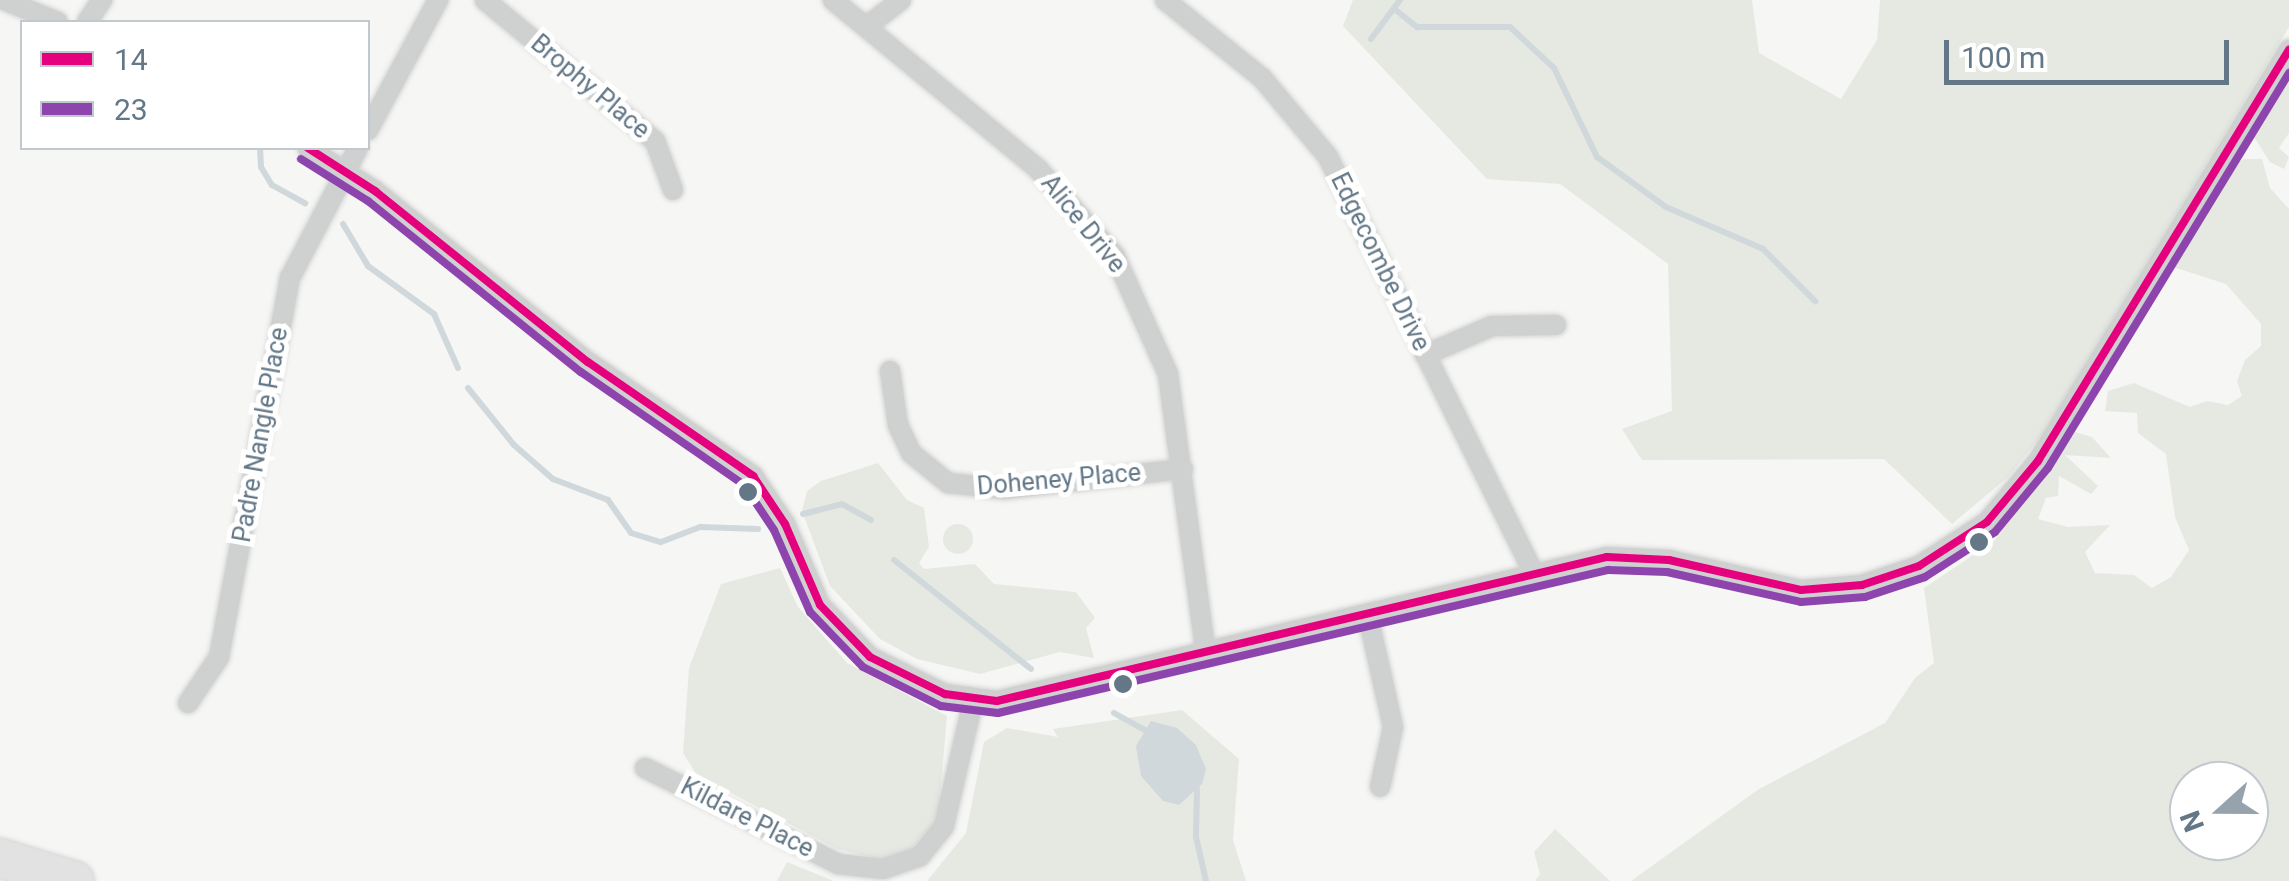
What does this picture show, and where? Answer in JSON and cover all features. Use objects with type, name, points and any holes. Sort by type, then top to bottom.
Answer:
[{"type":"highway","points":[[0,858],[75,881]]},
{"type":"highway","points":[[0,878],[17,881]]},
{"type":"street","points":[[4,0],[53,20]]},
{"type":"street","points":[[370,126],[438,0]]},
{"type":"street","name":"Brophy Place","points":[[484,0],[655,141],[674,190]]},
{"type":"street","name":"Alice Drive","points":[[833,0],[1039,170],[1116,256],[1156,336],[1183,470],[1206,654]]},
{"type":"street","points":[[866,27],[901,0]]},
{"type":"street","name":"Edgecombe Drive","points":[[1165,0],[1262,78],[1306,127],[1344,188],[1532,570]]},
{"type":"street","points":[[312,150],[347,170],[588,362],[753,476],[778,511],[806,580],[833,623],[893,672],[972,701],[1025,698],[1368,616],[1532,570],[1638,556],[1769,586],[1831,590],[1919,566],[1968,539],[2016,491],[2057,434],[2289,49]]},
{"type":"street","name":"Padre Nangle Place","points":[[188,703],[219,657],[290,278],[357,150]]},
{"type":"street","points":[[1425,355],[1492,326],[1556,325]]},
{"type":"street","name":"Doheney Place","points":[[890,371],[898,426],[911,453],[948,483],[1005,488],[1183,470]]},
{"type":"street","points":[[1368,616],[1392,727],[1380,786]]},
{"type":"street","name":"Kildare Place","points":[[645,768],[838,864],[882,869],[920,856],[944,826],[972,701]]},
{"type":"shaded area","points":[[1353,0],[1752,0],[1759,53],[1841,99],[1877,40],[1880,0],[2289,0],[2289,27],[2044,432],[2008,477],[1952,524],[1884,459],[1642,460],[1622,429],[1672,411],[1668,264],[1560,184],[1487,179],[1343,26]]},
{"type":"shaded area","points":[[2289,77],[2289,133],[2279,148],[2289,157],[2284,169],[2270,162],[2252,134]]},
{"type":"shaded area","points":[[2244,159],[2262,159],[2270,188],[2289,209],[2289,881],[1631,881],[1759,789],[1885,723],[1915,678],[1934,663],[1924,588],[1994,541],[2075,432],[2092,437],[2111,458],[2065,455],[2098,486],[2091,494],[2059,476],[2058,496],[2046,498],[2038,519],[2068,527],[2110,525],[2085,552],[2095,573],[2134,575],[2152,588],[2171,577],[2189,550],[2175,517],[2166,454],[2138,433],[2137,413],[2105,411],[2108,391],[2134,383],[2190,407],[2207,401],[2228,405],[2242,396],[2237,381],[2245,360],[2261,346],[2261,324],[2226,284],[2173,267],[2231,167]]},
{"type":"shaded area","points":[[878,463],[907,500],[924,508],[929,547],[919,563],[924,569],[975,564],[994,584],[1076,592],[1095,618],[1086,628],[1094,658],[1060,652],[980,674],[917,659],[880,639],[830,586],[802,511],[807,491],[821,481]]},
{"type":"shaded area","points":[[958,524],[969,528],[973,539],[969,550],[958,554],[947,550],[943,539],[947,528]]},
{"type":"shaded area","points":[[780,568],[798,607],[847,663],[947,716],[938,818],[911,849],[880,859],[837,849],[697,775],[683,753],[689,668],[721,584]]},
{"type":"shaded area","points":[[1182,710],[1239,759],[1233,840],[1246,881],[927,881],[966,833],[984,742],[1007,728],[1058,737],[1053,729]]},
{"type":"shaded area","points":[[1151,721],[1177,728],[1196,745],[1206,769],[1202,784],[1179,805],[1163,801],[1141,776],[1136,746]]},
{"type":"shaded area","points":[[1555,829],[1610,881],[1535,881],[1540,874],[1534,852]]},
{"type":"shaded area","points":[[787,862],[834,881],[777,881]]},
{"type":"waterway","points":[[1371,39],[1400,0]]},
{"type":"waterway","points":[[1397,11],[1417,27],[1510,27],[1554,68],[1597,157],[1666,207],[1763,249],[1815,301]]},
{"type":"waterway","points":[[260,150],[261,167],[272,185],[305,203]]},
{"type":"waterway","points":[[343,224],[368,266],[434,314],[458,368]]},
{"type":"waterway","points":[[468,388],[514,445],[553,479],[608,500],[631,533],[661,542],[700,527],[758,529]]},
{"type":"waterway","points":[[803,514],[842,504],[871,520]]},
{"type":"waterway","points":[[894,560],[1031,669]]},
{"type":"waterway","points":[[1114,713],[1145,730]]},
{"type":"waterway","points":[[1197,789],[1196,837],[1206,881]]},
{"type":"transit line","name":"14","points":[[311,150],[375,191],[588,362],[753,476],[785,524],[820,605],[870,657],[945,694],[997,701],[1607,557],[1669,560],[1801,590],[1862,585],[1919,566],[1987,522],[2038,461],[2289,49]]},
{"type":"transit line","name":"23","points":[[301,159],[368,201],[581,372],[744,485],[774,530],[810,612],[863,667],[941,706],[998,713],[1608,570],[1667,572],[1801,602],[1865,597],[1925,577],[1995,532],[2048,468],[2289,73]]}]
